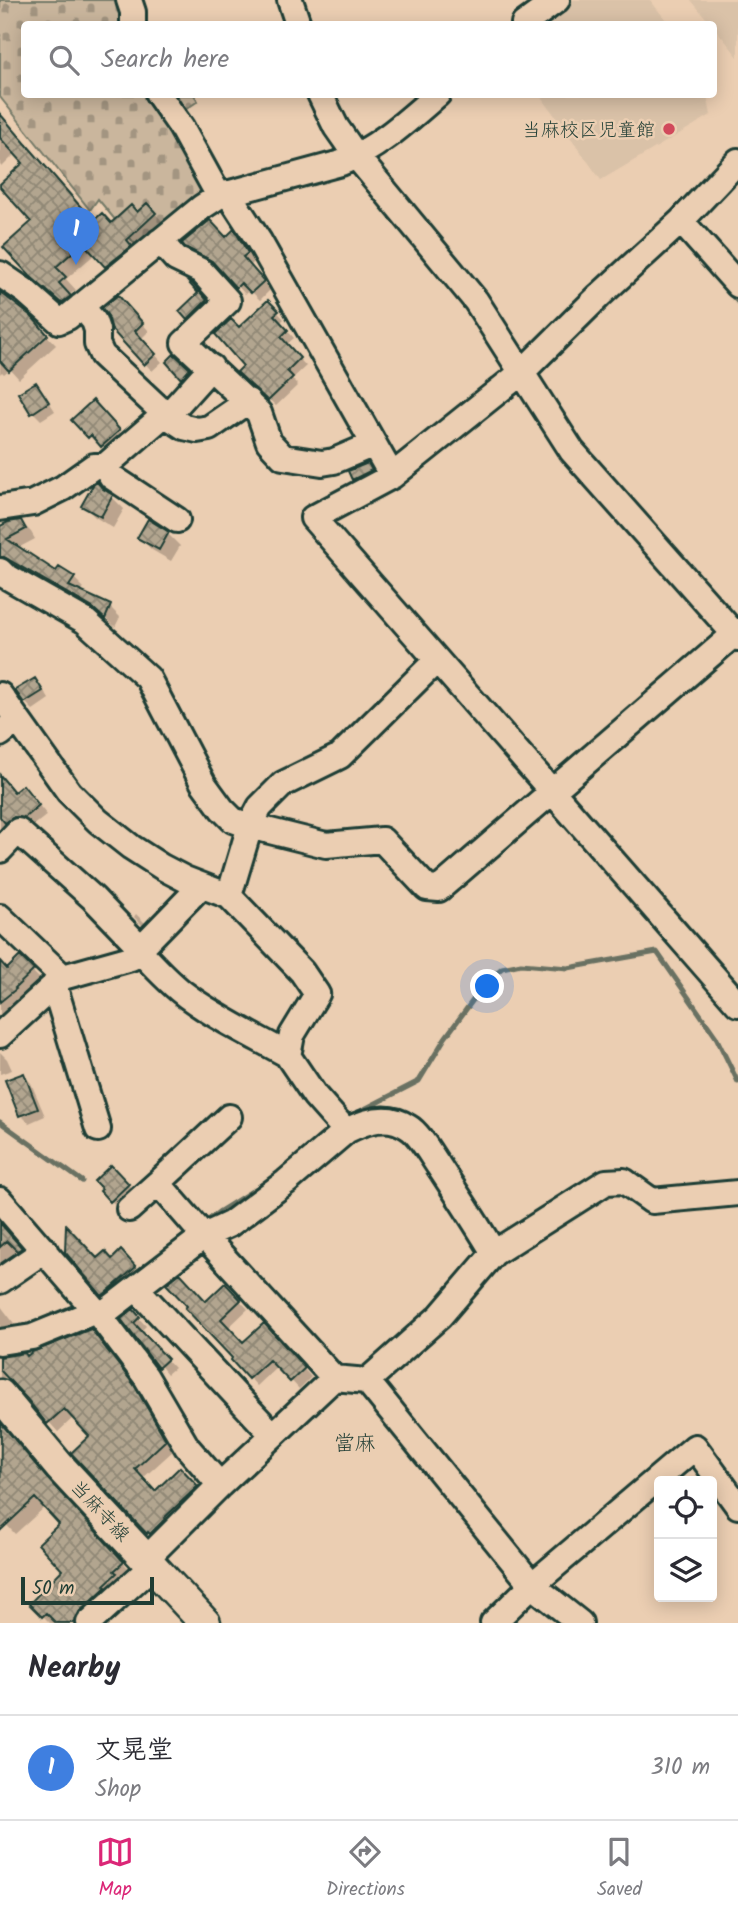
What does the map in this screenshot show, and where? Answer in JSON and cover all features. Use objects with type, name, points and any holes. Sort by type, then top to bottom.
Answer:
[{"type":"main road","name":"当麻寺線","points":[[0,1395],[59,1466],[205,1623]]},
{"type":"street","points":[[130,0],[133,21]]},
{"type":"street","points":[[290,0],[297,21]]},
{"type":"street","points":[[528,21],[557,0]]},
{"type":"street","points":[[161,98],[224,195],[259,241],[392,476]]},
{"type":"street","points":[[0,571],[85,621],[148,678],[204,783],[233,820],[250,827],[326,845],[383,840],[427,888],[439,889],[737,635],[572,451],[476,301],[357,157],[336,127],[322,98]]},
{"type":"street","points":[[0,274],[25,291],[59,321],[68,317],[202,207],[224,195],[357,157],[385,138],[433,98]]},
{"type":"street","points":[[738,161],[681,221],[599,296],[521,373],[392,476],[313,518],[738,1003]]},
{"type":"street","points":[[681,221],[738,285]]},
{"type":"street","points":[[160,241],[176,259],[201,271],[228,301],[184,343],[259,413],[269,442],[283,457],[322,463],[334,461],[374,444]]},
{"type":"street","points":[[81,306],[94,321],[97,344],[102,355],[166,415],[184,427],[197,430],[209,428],[248,401]]},
{"type":"street","points":[[0,508],[33,503],[63,488],[94,466],[104,466],[166,415],[211,368]]},
{"type":"street","points":[[104,466],[113,477],[177,520]]},
{"type":"street","points":[[229,896],[250,827],[260,807],[284,784],[340,756],[436,661]]},
{"type":"street","points":[[0,695],[9,727],[98,821],[162,867],[229,896],[302,972],[317,994],[292,1035],[288,1055]]},
{"type":"street","points":[[0,850],[18,831],[93,898],[165,977],[186,996],[223,1020],[288,1055],[315,1096],[341,1126]]},
{"type":"street","points":[[0,1035],[58,981],[131,958],[201,886]]},
{"type":"street","points":[[0,917],[58,981],[98,1129]]},
{"type":"street","points":[[129,1209],[229,1117]]},
{"type":"street","points":[[0,1342],[32,1337],[98,1314],[137,1289],[200,1231],[230,1224],[247,1211],[341,1126],[365,1121],[390,1120],[409,1127],[428,1151],[494,1253]]},
{"type":"street","points":[[367,1381],[440,1317],[494,1253],[606,1182],[624,1181],[652,1200],[738,1193]]},
{"type":"street","points":[[158,1183],[334,1378],[367,1381],[532,1585],[580,1623]]},
{"type":"street","points":[[0,1200],[98,1314],[146,1377],[187,1447],[220,1485]]},
{"type":"street","points":[[0,1281],[45,1250]]},
{"type":"street","points":[[137,1289],[273,1436]]},
{"type":"street","points":[[89,1623],[220,1485],[334,1378]]},
{"type":"street","points":[[493,1623],[532,1585],[695,1447],[738,1506]]},
{"type":"shaded area","points":[[573,0],[650,0],[667,21],[546,21]]},
{"type":"shaded area","points":[[691,0],[738,0],[738,57],[717,31],[717,21],[708,21]]},
{"type":"shaded area","points":[[542,98],[708,98],[711,115],[601,180]]},
{"type":"green space","points":[[0,0],[121,0],[125,21],[21,21],[21,98],[196,98],[198,101],[169,121],[205,187],[139,249],[98,199],[90,210],[0,97]]},
{"type":"building","points":[[0,114],[93,221],[102,213],[111,223],[131,205],[137,212],[147,203],[156,213],[127,240],[132,246],[105,267],[83,243],[56,267],[66,277],[59,283],[71,296],[61,303],[30,276],[3,247],[31,222],[0,187],[23,163],[0,138]]},
{"type":"building","points":[[210,220],[226,237],[234,229],[248,253],[243,257],[264,281],[251,293],[241,283],[236,288],[212,261],[182,243]]},
{"type":"building","points":[[188,282],[207,300],[187,320],[179,311],[198,293]]},
{"type":"building","points":[[0,292],[31,316],[48,335],[9,371],[0,361]]},
{"type":"building","points":[[118,295],[143,323],[135,331],[156,354],[144,365],[112,330],[108,316],[102,308]]},
{"type":"building","points":[[268,300],[279,311],[274,315],[288,330],[281,337],[300,358],[287,371],[293,377],[268,401],[237,372],[243,366],[215,334],[231,319],[239,327]]},
{"type":"building","points":[[174,354],[190,369],[181,379],[166,362]]},
{"type":"building","points":[[36,382],[49,402],[31,414],[18,393]]},
{"type":"building","points":[[93,400],[120,430],[101,447],[91,435],[88,438],[71,420]]},
{"type":"building","points":[[368,463],[372,470],[352,480],[348,471]]},
{"type":"building","points":[[97,482],[113,495],[101,517],[81,506]]},
{"type":"building","points":[[148,519],[169,532],[159,550],[137,538]]},
{"type":"building","points":[[21,520],[26,529],[7,539],[56,571],[59,567],[75,577],[69,586],[111,605],[105,619],[93,608],[0,557],[0,526]]},
{"type":"building","points":[[35,678],[43,691],[24,703],[15,690]]},
{"type":"building","points":[[0,775],[14,792],[23,785],[39,805],[24,818],[14,817],[5,823],[0,817]]},
{"type":"building","points":[[20,956],[34,970],[0,1002],[0,961],[7,969]]},
{"type":"building","points":[[24,1073],[38,1109],[19,1116],[5,1080]]},
{"type":"building","points":[[111,1165],[129,1184],[110,1202],[94,1181]]},
{"type":"building","points":[[0,1223],[22,1248],[17,1251],[7,1241],[0,1247]]},
{"type":"building","points":[[66,1225],[97,1258],[105,1251],[112,1259],[121,1250],[136,1267],[102,1296],[65,1252]]},
{"type":"building","points":[[180,1273],[206,1301],[225,1283],[241,1300],[221,1319],[243,1342],[264,1323],[305,1368],[290,1382],[269,1360],[248,1379],[166,1284]]},
{"type":"building","points":[[133,1309],[140,1317],[134,1323],[168,1359],[158,1368],[121,1319]]},
{"type":"building","points":[[91,1329],[134,1385],[166,1440],[135,1469],[155,1491],[180,1467],[198,1486],[150,1534],[147,1534],[71,1453],[89,1436],[64,1409],[47,1424],[0,1370],[0,1357],[25,1353],[27,1356]]},
{"type":"building","points":[[1,1423],[124,1562],[114,1571],[117,1573],[104,1585],[106,1587],[79,1612],[75,1623],[56,1623],[46,1613],[42,1617],[29,1604],[62,1570],[38,1544],[59,1524],[35,1498],[0,1531]]},
{"type":"waterway","points":[[728,292],[738,302]]},
{"type":"waterway","points":[[345,1119],[419,1081],[445,1038],[487,981],[502,968],[521,964],[568,968],[657,952],[716,1037],[738,1082]]},
{"type":"waterway","points":[[0,1122],[82,1181]]},
{"type":"waterway","points":[[202,1225],[263,1184]]},
{"type":"place","name":"当麻校区児童館","points":[[669,129]]},
{"type":"place","name":"文晃堂","points":[[76,265]]},
{"type":"district","name":"當麻","points":[[355,1443]]}]
